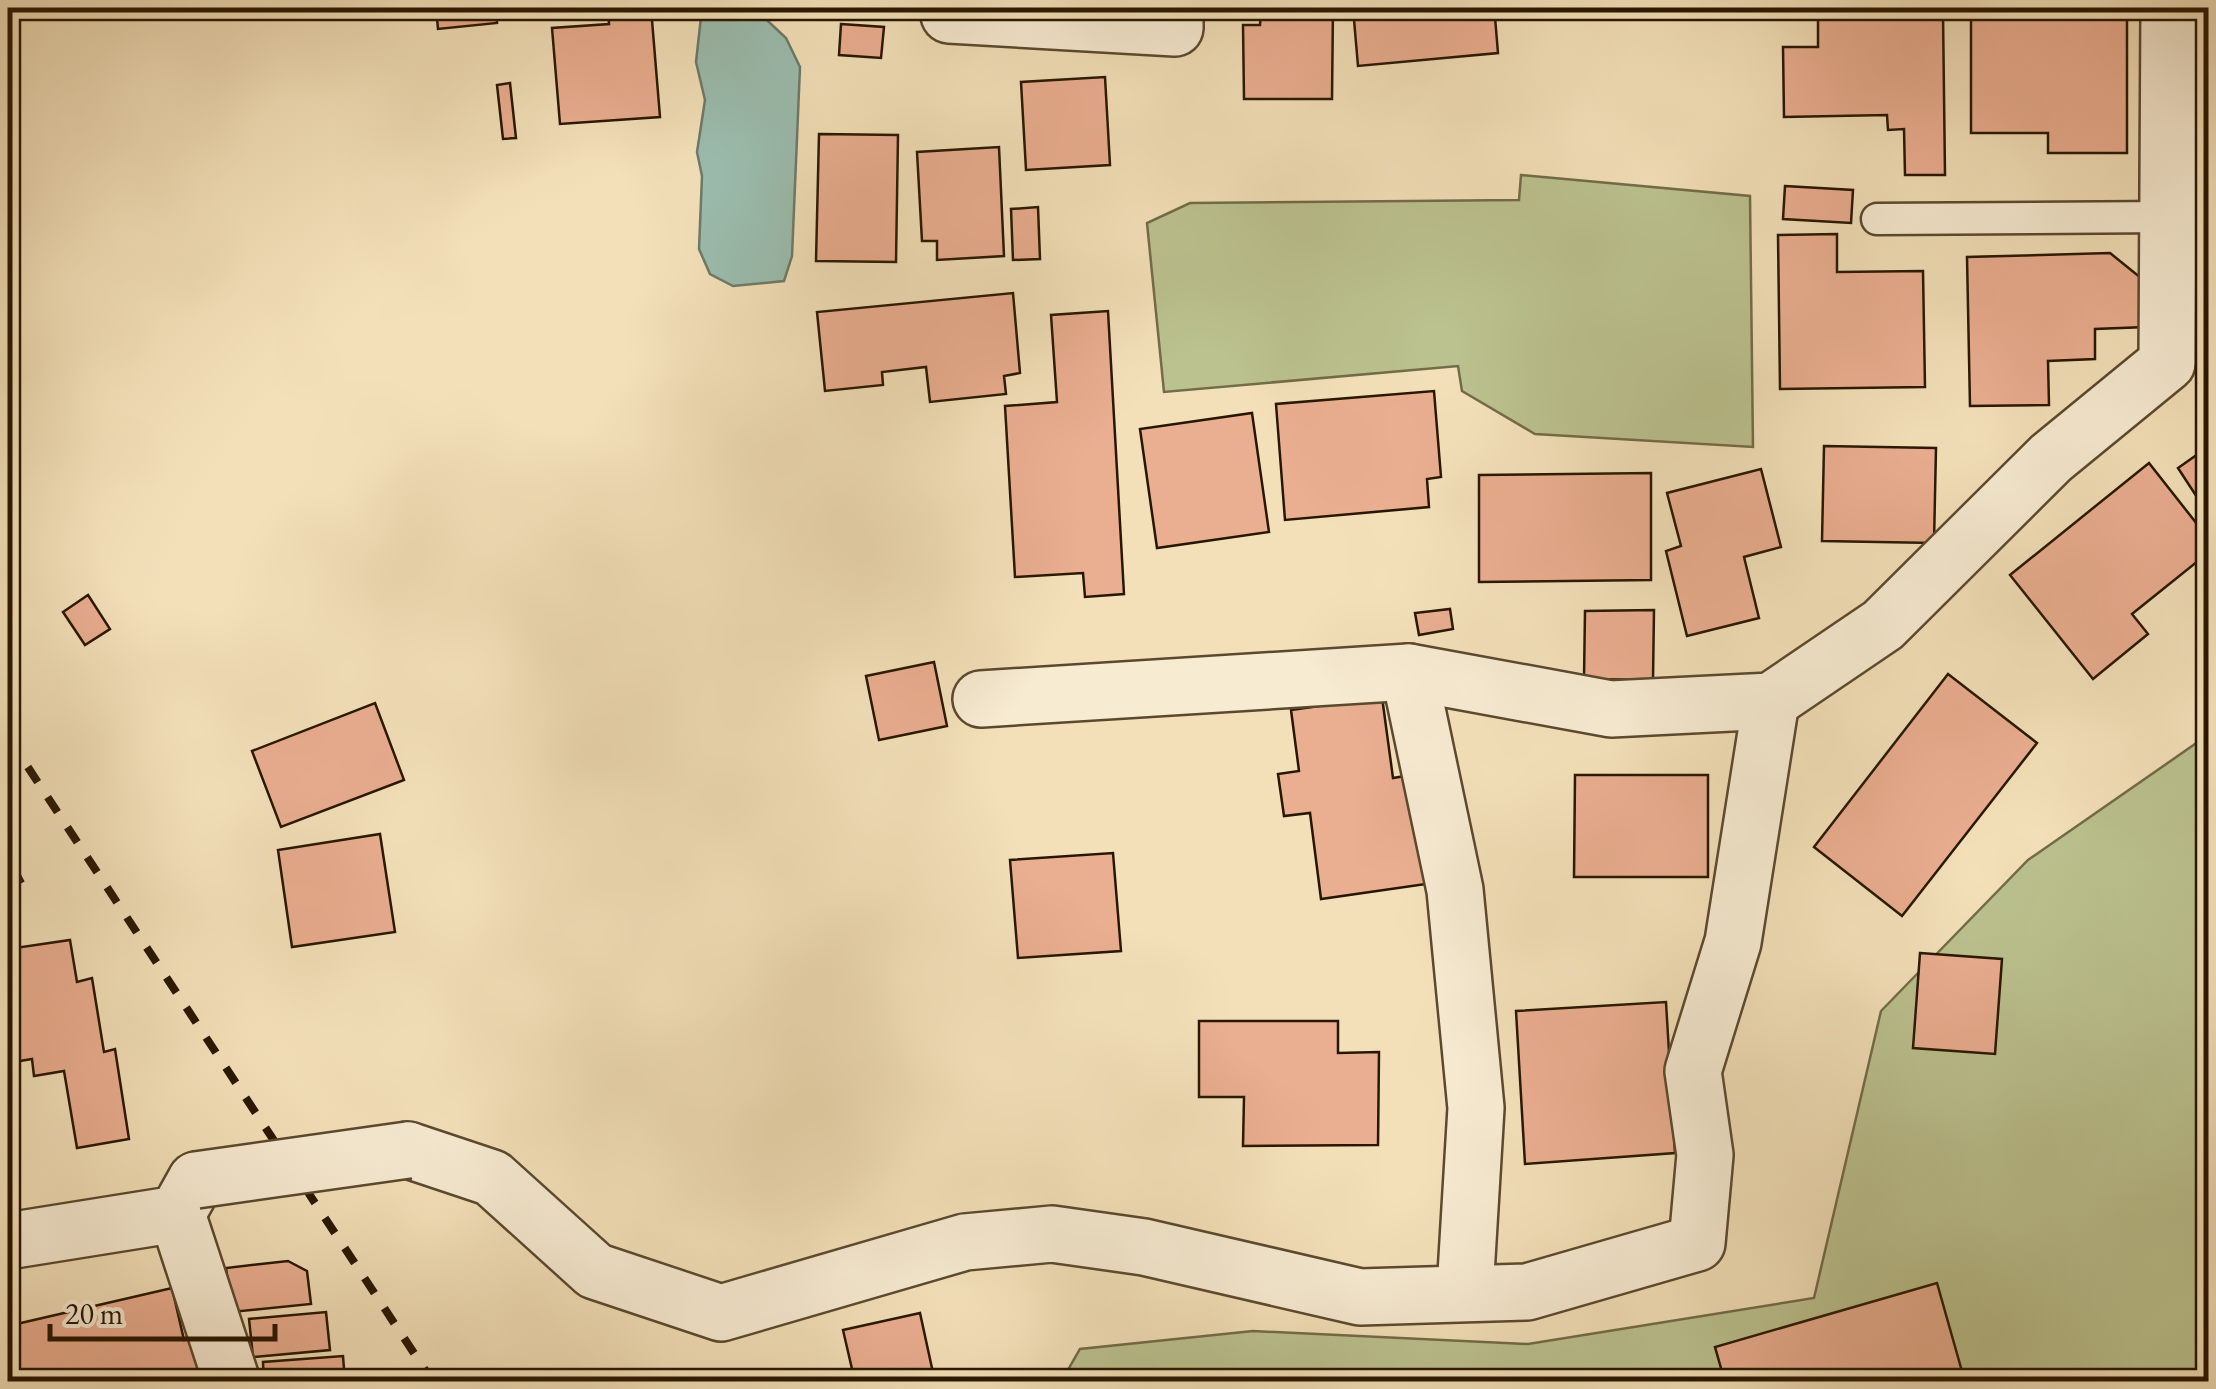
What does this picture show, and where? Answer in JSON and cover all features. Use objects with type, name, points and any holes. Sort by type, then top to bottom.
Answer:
[{"type":"street","points":[[948,15],[1175,28],[1175,8]]},
{"type":"street","points":[[981,699],[1408,672],[1611,709],[1771,701],[1883,625],[2051,458],[2167,363],[2169,8]]},
{"type":"street","points":[[1408,672],[1456,890],[1474,1088],[1464,1291]]},
{"type":"street","points":[[8,1242],[187,1197],[408,1150],[492,1178],[596,1270],[722,1313],[966,1242],[1052,1234],[1144,1247],[1360,1297],[1526,1292],[1698,1243],[1705,1155],[1692,1071],[1733,942],[1771,701]]},
{"type":"street","points":[[187,1197],[232,1382]]},
{"type":"lane","points":[[1877,219],[2168,217]]},
{"type":"green space","points":[[1521,175],[1750,196],[1753,447],[1535,434],[1462,391],[1458,366],[1164,392],[1147,223],[1190,203],[1519,200]]},
{"type":"green space","points":[[2208,735],[2208,1381],[1061,1382],[1080,1349],[1253,1331],[1528,1344],[1814,1298],[1881,1011],[2028,860]]},
{"type":"shaded area","points":[[702,8],[754,8],[786,38],[800,67],[792,256],[784,281],[733,286],[710,274],[699,249],[702,176],[697,152],[705,100],[696,62]]},
{"type":"building","points":[[436,8],[496,8],[497,23],[438,29]]},
{"type":"building","points":[[608,8],[651,8],[660,117],[560,124],[552,28],[609,24]]},
{"type":"building","points":[[1261,8],[1333,8],[1332,99],[1244,99],[1243,25],[1260,25]]},
{"type":"building","points":[[1353,8],[1600,8],[1495,17],[1498,53],[1358,66]]},
{"type":"building","points":[[1943,13],[1945,175],[1905,175],[1904,129],[1888,130],[1887,115],[1784,117],[1783,47],[1818,47],[1818,15]]},
{"type":"building","points":[[1971,16],[2127,17],[2127,153],[2048,153],[2048,133],[1971,133]]},
{"type":"building","points":[[841,24],[884,27],[881,58],[839,55]]},
{"type":"building","points":[[1105,77],[1110,165],[1026,170],[1021,82]]},
{"type":"building","points":[[510,83],[516,138],[503,139],[497,85]]},
{"type":"building","points":[[819,134],[898,135],[896,262],[816,261]]},
{"type":"building","points":[[999,147],[1004,256],[937,260],[937,241],[922,241],[917,152]]},
{"type":"building","points":[[1785,186],[1853,190],[1851,223],[1783,219]]},
{"type":"building","points":[[1038,207],[1040,259],[1013,260],[1011,209]]},
{"type":"building","points":[[1837,234],[1837,272],[1923,271],[1925,387],[1780,389],[1778,235]]},
{"type":"building","points":[[2110,253],[2146,282],[2146,327],[2095,329],[2095,359],[2048,361],[2049,405],[1970,406],[1967,257]]},
{"type":"building","points":[[1013,293],[1020,373],[1004,376],[1006,394],[930,402],[926,367],[882,372],[883,385],[825,391],[817,312]]},
{"type":"building","points":[[1108,311],[1124,594],[1085,597],[1083,573],[1015,577],[1005,406],[1057,402],[1051,315]]},
{"type":"building","points":[[1434,391],[1441,477],[1427,479],[1429,507],[1285,520],[1276,404]]},
{"type":"building","points":[[1252,413],[1269,532],[1157,548],[1140,429]]},
{"type":"building","points":[[1824,446],[1936,448],[1934,543],[1822,541]]},
{"type":"building","points":[[2208,447],[2208,514],[2178,468]]},
{"type":"building","points":[[2149,463],[2208,538],[2208,553],[2132,614],[2148,634],[2093,679],[2010,575]]},
{"type":"building","points":[[1761,469],[1781,547],[1744,557],[1759,618],[1687,636],[1666,551],[1681,546],[1667,493]]},
{"type":"building","points":[[1651,473],[1651,580],[1479,582],[1479,475]]},
{"type":"building","points":[[88,595],[110,629],[85,645],[63,612]]},
{"type":"building","points":[[1450,609],[1453,629],[1419,635],[1415,613]]},
{"type":"building","points":[[1654,610],[1653,680],[1584,679],[1585,611]]},
{"type":"building","points":[[934,662],[947,726],[879,740],[866,676]]},
{"type":"building","points":[[1948,674],[2037,743],[1902,916],[1814,847]]},
{"type":"building","points":[[1382,697],[1393,778],[1417,774],[1433,883],[1321,899],[1310,813],[1284,816],[1278,774],[1299,771],[1291,710]]},
{"type":"building","points":[[375,703],[404,780],[281,827],[252,751]]},
{"type":"building","points":[[1575,775],[1708,775],[1708,877],[1574,877]]},
{"type":"building","points":[[380,834],[395,932],[292,947],[278,850]]},
{"type":"building","points":[[8,852],[23,881],[8,889]]},
{"type":"building","points":[[1113,853],[1121,951],[1018,958],[1010,860]]},
{"type":"building","points":[[70,940],[77,982],[92,978],[104,1052],[115,1049],[129,1139],[77,1148],[64,1071],[34,1076],[32,1059],[8,1063],[8,949]]},
{"type":"building","points":[[1920,953],[2002,959],[1995,1054],[1913,1048]]},
{"type":"building","points":[[1666,1002],[1675,1153],[1525,1164],[1516,1011]]},
{"type":"building","points":[[1199,1021],[1338,1021],[1338,1053],[1379,1052],[1378,1145],[1243,1146],[1244,1097],[1199,1097]]},
{"type":"building","points":[[288,1261],[307,1271],[311,1304],[232,1312],[226,1268]]},
{"type":"building","points":[[1937,1283],[1965,1382],[1725,1382],[1715,1347]]},
{"type":"building","points":[[172,1288],[184,1340],[196,1337],[206,1382],[21,1382],[8,1326]]},
{"type":"building","points":[[326,1312],[330,1350],[253,1357],[249,1319]]},
{"type":"building","points":[[920,1313],[935,1382],[855,1382],[843,1330]]},
{"type":"building","points":[[343,1356],[345,1382],[264,1382],[263,1362]]},
{"type":"railway","points":[[8,737],[433,1382]]}]
